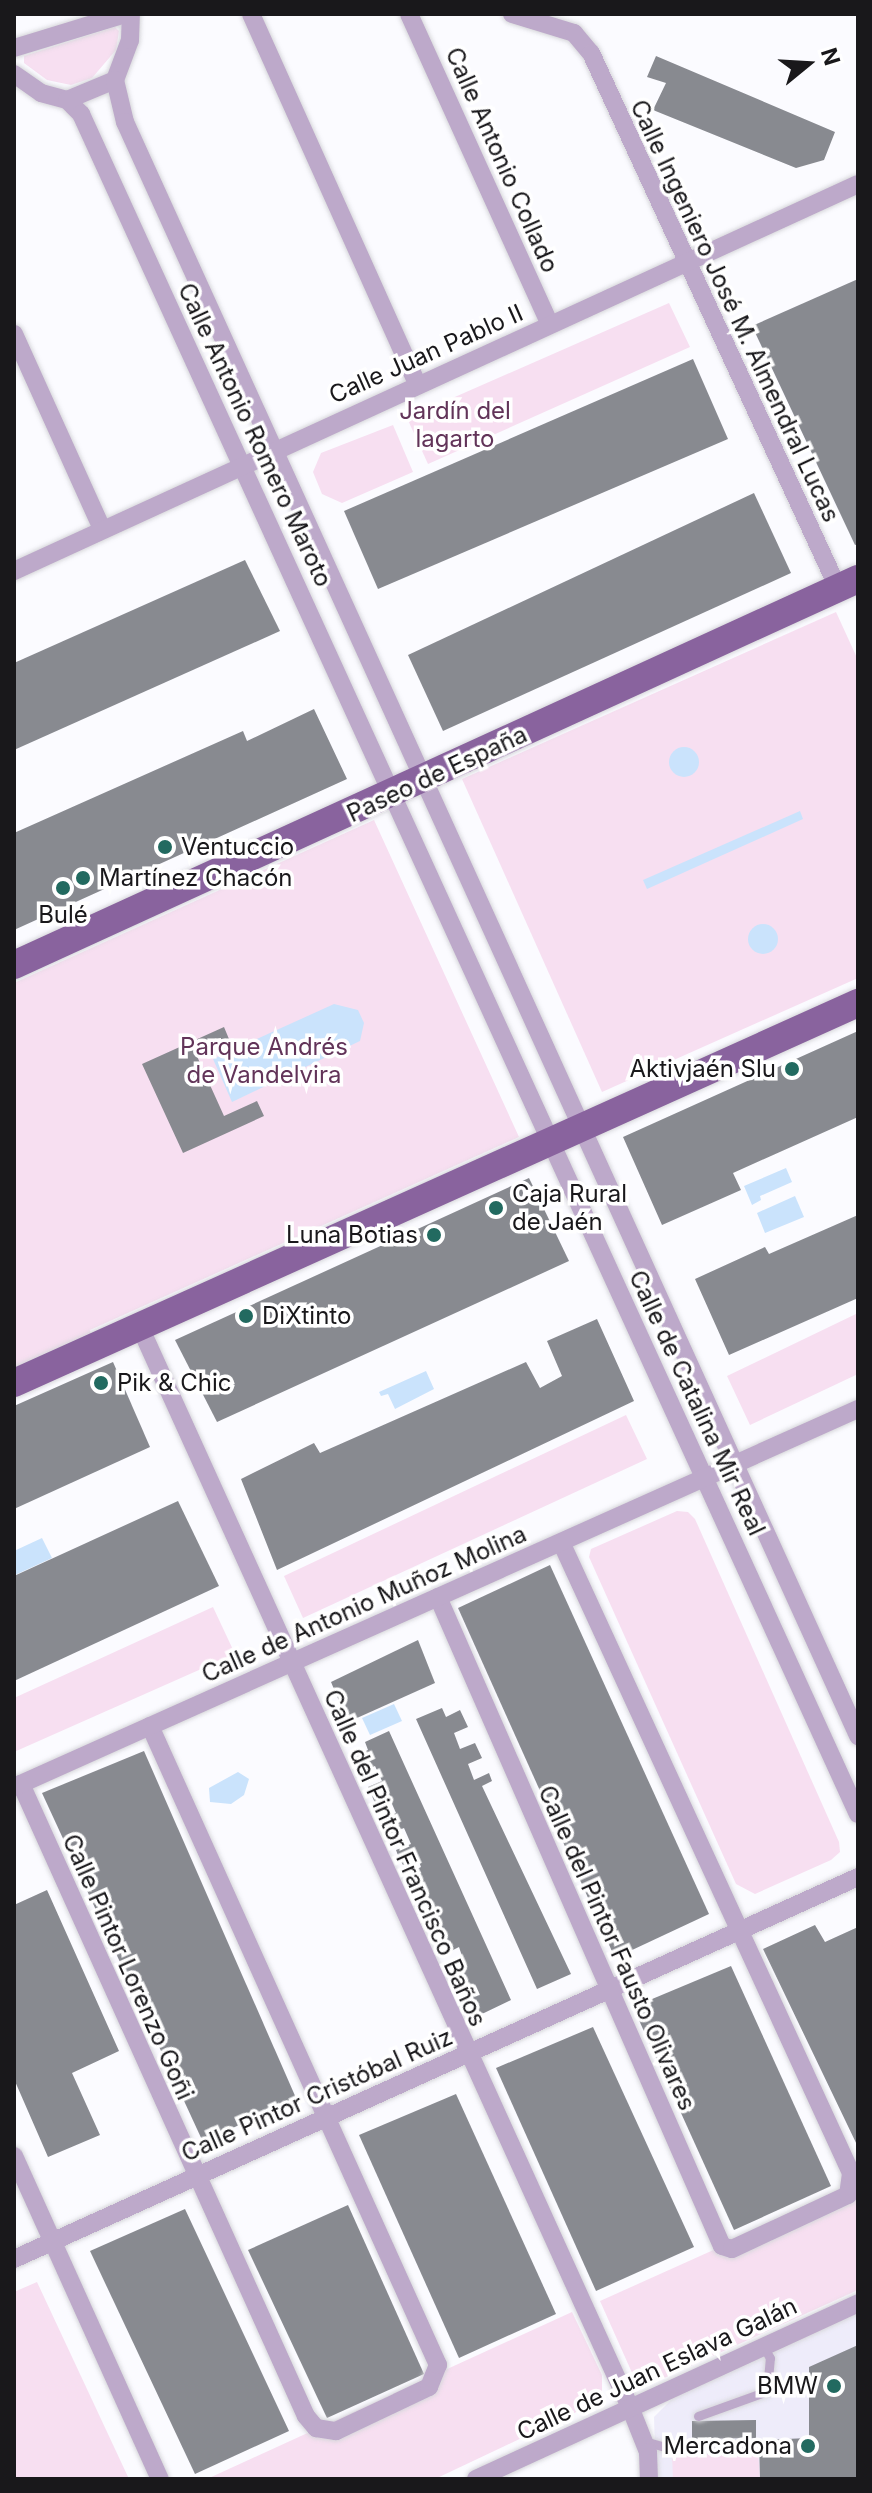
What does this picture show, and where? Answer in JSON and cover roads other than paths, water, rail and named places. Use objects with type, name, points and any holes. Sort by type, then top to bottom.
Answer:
[{"type":"main road","name":"Paseo de España","points":[[14,965],[423,781],[848,584]]},
{"type":"main road","points":[[14,1383],[583,1131],[858,1003]]},
{"type":"street","points":[[14,48],[128,14],[130,40],[115,80],[67,100],[41,93],[14,74]]},
{"type":"street","points":[[251,14],[418,385]]},
{"type":"street","name":"Calle Antonio Collado","points":[[409,14],[550,325]]},
{"type":"street","name":"Calle Ingeniero José M. Almendral Lucas","points":[[512,14],[574,33],[591,53],[686,265],[848,584]]},
{"type":"street","name":"Calle Antonio Romero Maroto","points":[[115,80],[125,122],[276,447],[423,781]]},
{"type":"street","name":"Calle Antonio Romero Maroto","points":[[67,100],[81,114],[394,794]]},
{"type":"street","name":"Calle Juan Pablo II","points":[[14,571],[276,447],[686,265],[858,184]]},
{"type":"street","points":[[14,334],[102,529]]},
{"type":"street","name":"Calle de Catalina Mir Real","points":[[423,781],[858,1736]]},
{"type":"street","name":"Calle de Catalina Mir Real","points":[[394,794],[858,1814]]},
{"type":"street","name":"Calle del Pintor Francisco Baños","points":[[140,1327],[467,2054],[630,2407],[644,2441],[649,2479]]},
{"type":"street","name":"Calle de Antonio Muñoz Molina","points":[[17,1786],[858,1409]]},
{"type":"street","name":"Calle del Pintor Fausto Olivares","points":[[438,1597],[607,1990],[722,2246],[732,2249],[848,2195],[852,2181],[561,1542]]},
{"type":"street","points":[[150,1726],[327,2117]]},
{"type":"street","name":"Calle Pintor Lorenzo Goñi","points":[[17,1786],[194,2177],[316,2428],[336,2431],[429,2387],[437,2375],[435,2356],[327,2117]]},
{"type":"street","name":"Calle Pintor Cristóbal Ruiz","points":[[14,2259],[858,1877]]},
{"type":"street","points":[[14,2156],[160,2479]]},
{"type":"street","name":"Calle de Juan Eslava Galán","points":[[476,2479],[858,2303]]},
{"type":"lane","points":[[698,2416],[767,2391],[770,2358],[763,2346]]},
{"type":"lane","points":[[644,2441],[669,2448],[749,2445]]},
{"type":"water","points":[[684,747],[695,751],[699,762],[695,773],[684,777],[673,773],[669,762],[673,751]]},
{"type":"water","points":[[800,811],[803,819],[647,889],[643,880]]},
{"type":"water","points":[[763,924],[769,925],[777,933],[777,945],[769,953],[763,954],[757,953],[749,945],[748,939],[749,933],[757,925]]},
{"type":"water","points":[[334,1004],[358,1010],[364,1023],[360,1041],[232,1102],[213,1059]]},
{"type":"water","points":[[786,1168],[792,1182],[760,1196],[761,1200],[752,1205],[744,1186]]},
{"type":"water","points":[[795,1196],[804,1217],[765,1233],[757,1213]]},
{"type":"water","points":[[426,1371],[434,1389],[395,1409],[388,1394],[381,1396],[379,1392]]},
{"type":"water","points":[[42,1538],[52,1558],[15,1575],[14,1551]]},
{"type":"water","points":[[394,1704],[402,1721],[370,1735],[362,1718]]},
{"type":"water","points":[[238,1772],[249,1779],[244,1795],[231,1804],[210,1802],[209,1788]]},
{"type":"place","name":"Ventuccio","points":[[165,847]]},
{"type":"place","name":"Martínez Chacón","points":[[83,878]]},
{"type":"place","name":"Bulé","points":[[63,888]]},
{"type":"place","name":"Aktivjaén Slu","points":[[792,1069]]},
{"type":"place","name":"Caja Rural de Jaén","points":[[496,1208]]},
{"type":"place","name":"Luna Botias","points":[[434,1235]]},
{"type":"place","name":"DiXtinto","points":[[246,1316]]},
{"type":"place","name":"Pik & Chic","points":[[101,1383]]},
{"type":"place","name":"BMW","points":[[834,2386]]},
{"type":"place","name":"Mercadona","points":[[808,2446]]},
{"type":"park label","name":"Jardín del lagarto","points":[[455,425]]},
{"type":"park label","name":"Parque Andrés de Vandelvira","points":[[264,1061]]}]
